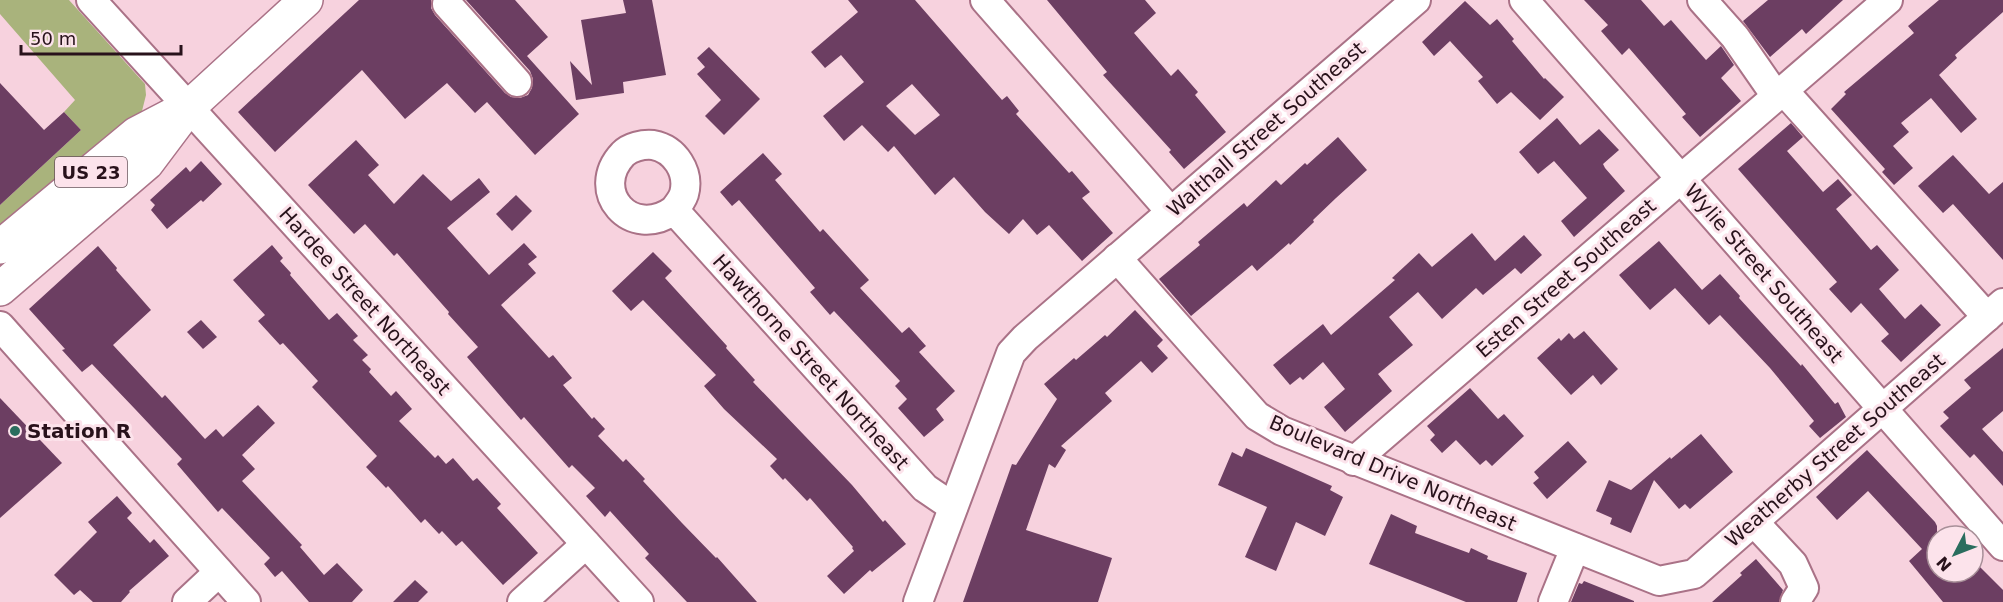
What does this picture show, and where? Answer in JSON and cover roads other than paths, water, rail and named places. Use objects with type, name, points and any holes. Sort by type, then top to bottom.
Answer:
[{"type":"highway","name":"US 23","points":[[0,289],[147,163],[189,107],[306,0]]},
{"type":"highway","name":"US 23","points":[[0,247],[136,134],[189,107]]},
{"type":"street","name":"Hardee Street Northeast","points":[[91,0],[639,602]]},
{"type":"street","points":[[986,0],[1171,212]]},
{"type":"street","name":"Walthall Street Southeast","points":[[918,602],[1011,354],[1025,338],[1416,0]]},
{"type":"street","name":"Wylie Street Southeast","points":[[1524,0],[2003,546]]},
{"type":"street","points":[[1702,0],[1780,93],[1995,310]]},
{"type":"street","name":"Esten Street Southeast","points":[[1354,461],[1888,0]]},
{"type":"street","points":[[447,4],[517,82]]},
{"type":"street","name":"Hawthorne Street Northeast","points":[[674,210],[925,488],[953,507]]},
{"type":"street","name":"Boulevard Drive Northeast","points":[[1117,258],[1257,416],[1282,431],[1659,581]]},
{"type":"street","name":"Weatherby Street Southeast","points":[[1659,581],[1694,574],[1995,310]]},
{"type":"street","points":[[0,326],[246,602]]},
{"type":"street","points":[[1754,522],[1793,564],[1803,588],[1795,602]]},
{"type":"street","points":[[522,602],[586,544]]},
{"type":"street","points":[[1553,602],[1575,548]]},
{"type":"street","points":[[186,602],[219,572]]},
{"type":"place","name":"Station R","points":[[15,431]]}]
